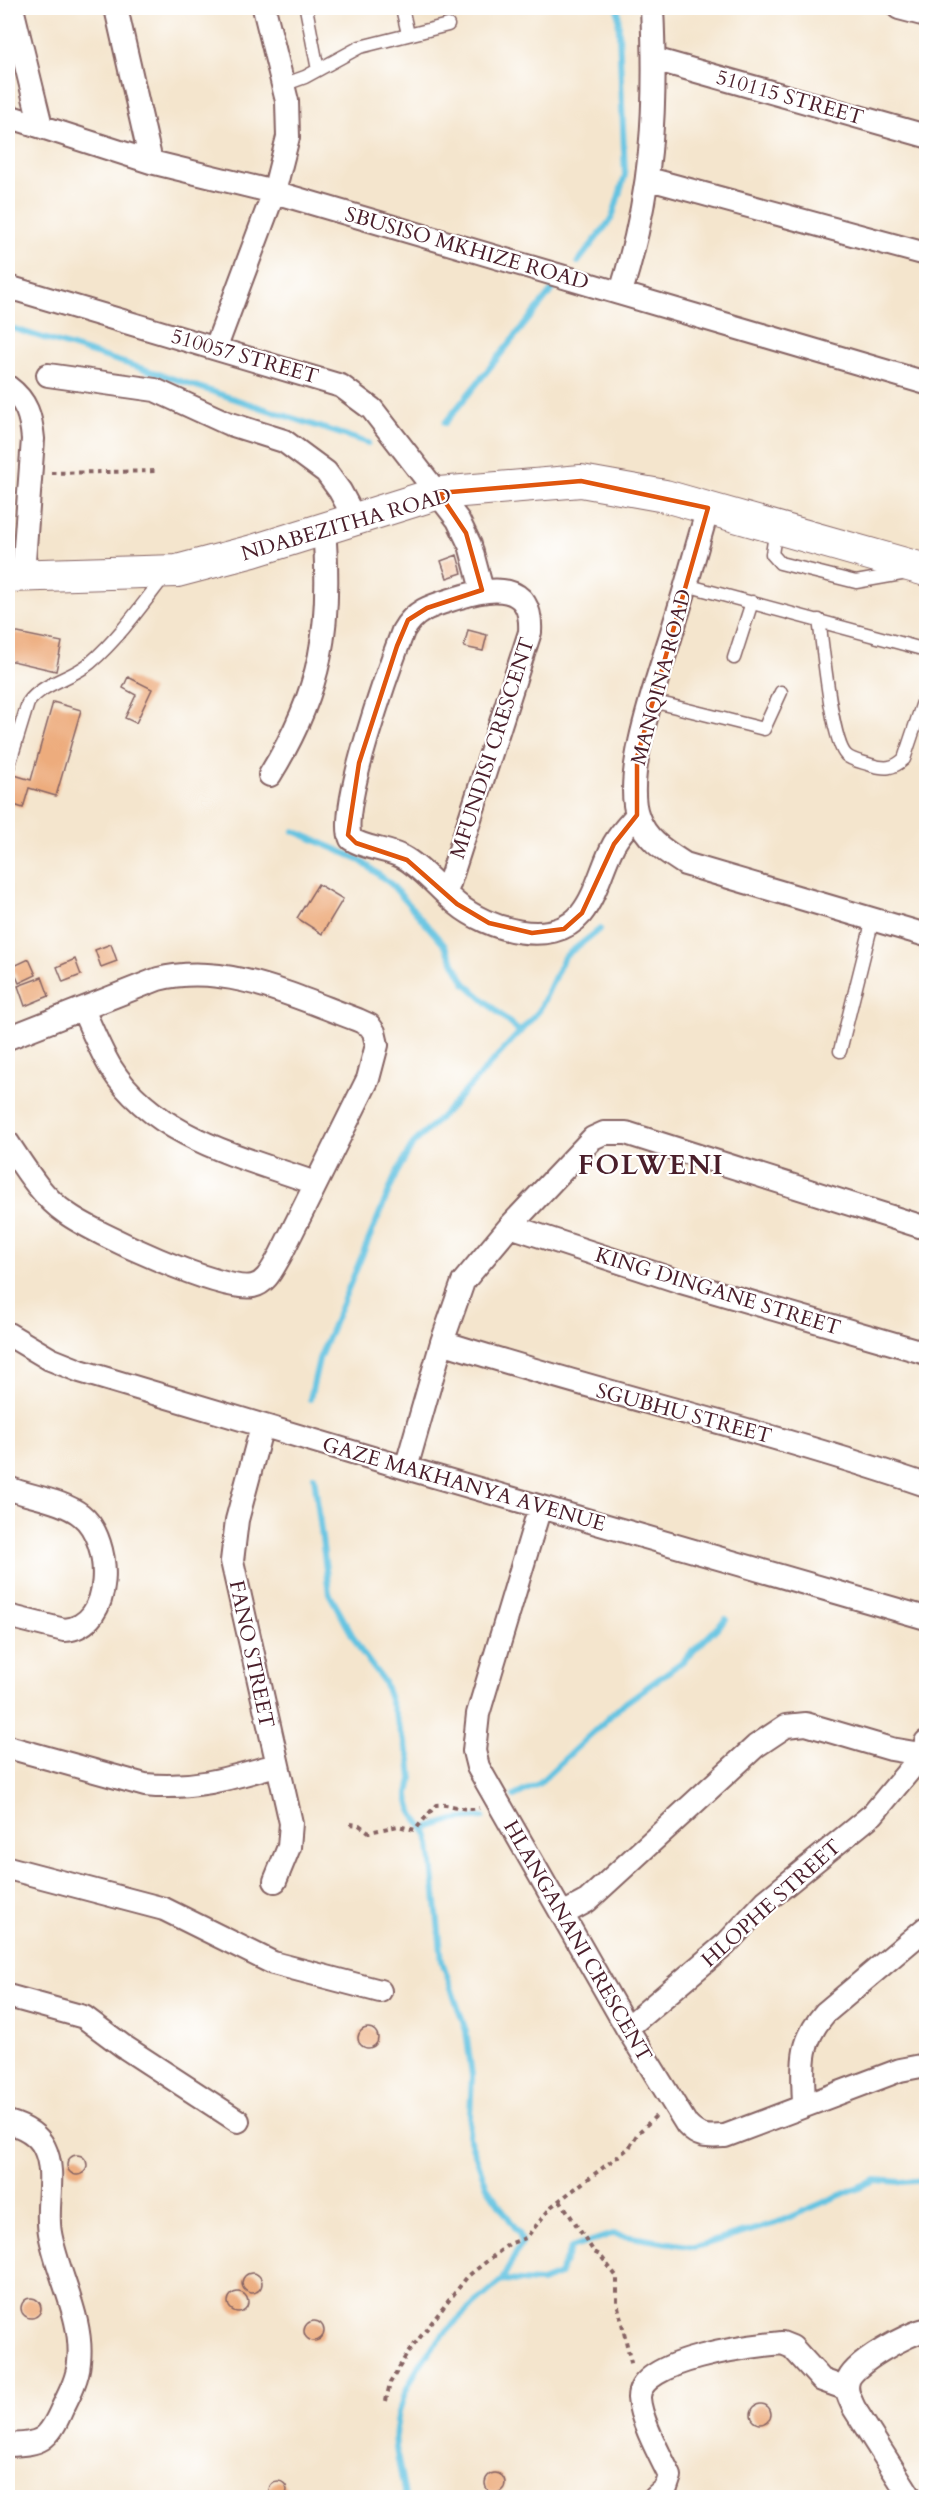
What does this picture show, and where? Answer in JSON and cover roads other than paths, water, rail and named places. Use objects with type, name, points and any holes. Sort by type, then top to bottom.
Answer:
[{"type":"street","points":[[12,8],[41,126]]},
{"type":"street","points":[[116,8],[151,162]]},
{"type":"street","points":[[216,348],[274,192],[288,137],[287,101],[264,8]]},
{"type":"street","points":[[621,292],[642,218],[649,178],[654,59],[652,8]]},
{"type":"street","points":[[899,8],[927,15]]},
{"type":"street","name":"510115 STREET","points":[[654,59],[927,136]]},
{"type":"street","name":"SBUSISO MKHIZE ROAD","points":[[8,116],[151,162],[274,192],[927,383]]},
{"type":"street","points":[[649,178],[927,254]]},
{"type":"street","name":"510057 STREET","points":[[8,287],[341,386],[372,409],[439,493],[466,533],[482,590]]},
{"type":"street","points":[[48,375],[156,390],[227,423],[285,441],[326,472],[340,491],[355,519]]},
{"type":"street","points":[[8,387],[18,395],[32,421],[32,473],[15,576]]},
{"type":"street","name":"NDABEZITHA ROAD","points":[[15,576],[168,571],[195,567],[439,493],[581,482],[655,494],[925,570]]},
{"type":"street","name":"MANQINA ROAD","points":[[708,508],[652,701],[634,782],[637,815],[654,843],[685,864],[927,935]]},
{"type":"street","points":[[270,775],[298,727],[319,664],[328,573],[324,529]]},
{"type":"street","name":"MFUNDISI CRESCENT","points":[[446,893],[530,632],[529,610],[517,596],[506,591],[482,590],[427,608],[408,620],[364,746],[348,830],[351,839],[356,843],[388,850],[408,860],[446,893],[472,915],[489,922],[532,933],[564,929],[582,913],[614,844],[637,815]]},
{"type":"street","points":[[8,1038],[158,979],[180,974],[196,974],[232,978],[268,987],[369,1025],[374,1032],[377,1045],[368,1079],[268,1276],[260,1284],[250,1287],[213,1279],[92,1229],[51,1200],[8,1143]]},
{"type":"street","points":[[83,1010],[111,1068],[127,1089],[173,1128],[315,1183]]},
{"type":"street","points":[[406,1468],[442,1342],[463,1282],[510,1226],[587,1143],[604,1133],[616,1132],[927,1228]]},
{"type":"street","name":"KING DINGANE STREET","points":[[510,1226],[681,1282],[927,1353]]},
{"type":"street","name":"GAZE MAKHANYA AVENUE","points":[[8,1334],[50,1359],[80,1371],[406,1468],[927,1618]]},
{"type":"street","name":"SGUBHU STREET","points":[[442,1342],[556,1378],[845,1458],[927,1485]]},
{"type":"street","name":"FANO STREET","points":[[262,1426],[237,1520],[232,1561],[276,1765],[291,1823],[291,1837],[285,1859],[275,1881]]},
{"type":"street","points":[[8,1488],[67,1508],[85,1519],[99,1541],[102,1555],[102,1590],[99,1603],[92,1616],[74,1630],[64,1630],[8,1616]]},
{"type":"street","name":"HLANGANANI CRESCENT","points":[[540,1507],[474,1731],[474,1750],[478,1767],[495,1798],[627,2028],[674,2104],[696,2134],[709,2137],[725,2136],[900,2070],[927,2065]]},
{"type":"street","points":[[563,1914],[587,1901],[756,1746],[786,1726],[806,1724],[891,1749],[925,1750]]},
{"type":"street","points":[[8,1747],[145,1785],[165,1787],[207,1784],[276,1765]]},
{"type":"street","name":"HLOPHE STREET","points":[[627,2028],[726,1944],[766,1901],[873,1814],[925,1750]]},
{"type":"street","points":[[8,1868],[164,1909],[273,1963],[380,1991]]},
{"type":"street","points":[[804,2105],[802,2059],[809,2034],[815,2024],[825,2013],[927,1928]]},
{"type":"street","points":[[8,1996],[84,2017],[123,2046],[238,2121]]},
{"type":"street","points":[[8,2122],[34,2134],[44,2145],[48,2159],[49,2229],[55,2259],[75,2324],[80,2362],[58,2418],[44,2439],[36,2443],[8,2445]]},
{"type":"street","points":[[911,2498],[854,2408],[847,2389],[850,2375],[857,2368],[903,2338],[927,2330]]},
{"type":"street","points":[[655,2498],[666,2488],[670,2475],[639,2399],[641,2388],[658,2372],[680,2362],[782,2343],[792,2347],[822,2380],[847,2389]]},
{"type":"lane","points":[[306,8],[318,70]]},
{"type":"lane","points":[[402,8],[408,34]]},
{"type":"lane","points":[[283,85],[318,70],[360,47],[448,25]]},
{"type":"lane","points":[[9,765],[28,703],[33,696],[72,676],[90,663],[113,640],[168,571]]},
{"type":"lane","points":[[686,585],[927,650]]},
{"type":"lane","points":[[734,658],[752,602]]},
{"type":"lane","points":[[819,620],[839,743],[845,754],[873,766],[890,768],[904,759],[927,693]]},
{"type":"lane","points":[[652,701],[764,729],[781,692]]},
{"type":"lane","points":[[840,1052],[873,920]]},
{"type":"waterway","points":[[578,262],[612,218],[625,175],[618,8]]},
{"type":"waterway","points":[[445,423],[558,283]]},
{"type":"waterway","points":[[8,327],[368,443]]},
{"type":"waterway","points":[[294,831],[358,859],[391,884],[445,946],[465,983],[520,1032]]},
{"type":"waterway","points":[[310,1399],[319,1359],[396,1174],[413,1144],[448,1110],[539,1011],[564,957],[600,929]]},
{"type":"waterway","points":[[314,1476],[329,1593],[361,1651],[384,1682],[410,1759],[412,1779],[408,1798],[413,1814],[427,1833],[430,1844],[442,1961],[466,2031],[472,2076],[469,2137],[487,2187],[519,2233],[522,2242],[502,2280]]},
{"type":"waterway","points":[[514,1796],[538,1784],[621,1706],[683,1661],[726,1619]]},
{"type":"waterway","points":[[424,1829],[453,1820],[483,1817]]},
{"type":"waterway","points":[[405,2498],[395,2437],[401,2406],[409,2384],[420,2364],[450,2328],[502,2280],[541,2282],[559,2275],[571,2248],[612,2234],[695,2247],[776,2223],[875,2180],[901,2182],[926,2180]]},
{"type":"district","name":"FOLWENI","points":[[651,1165]]}]
